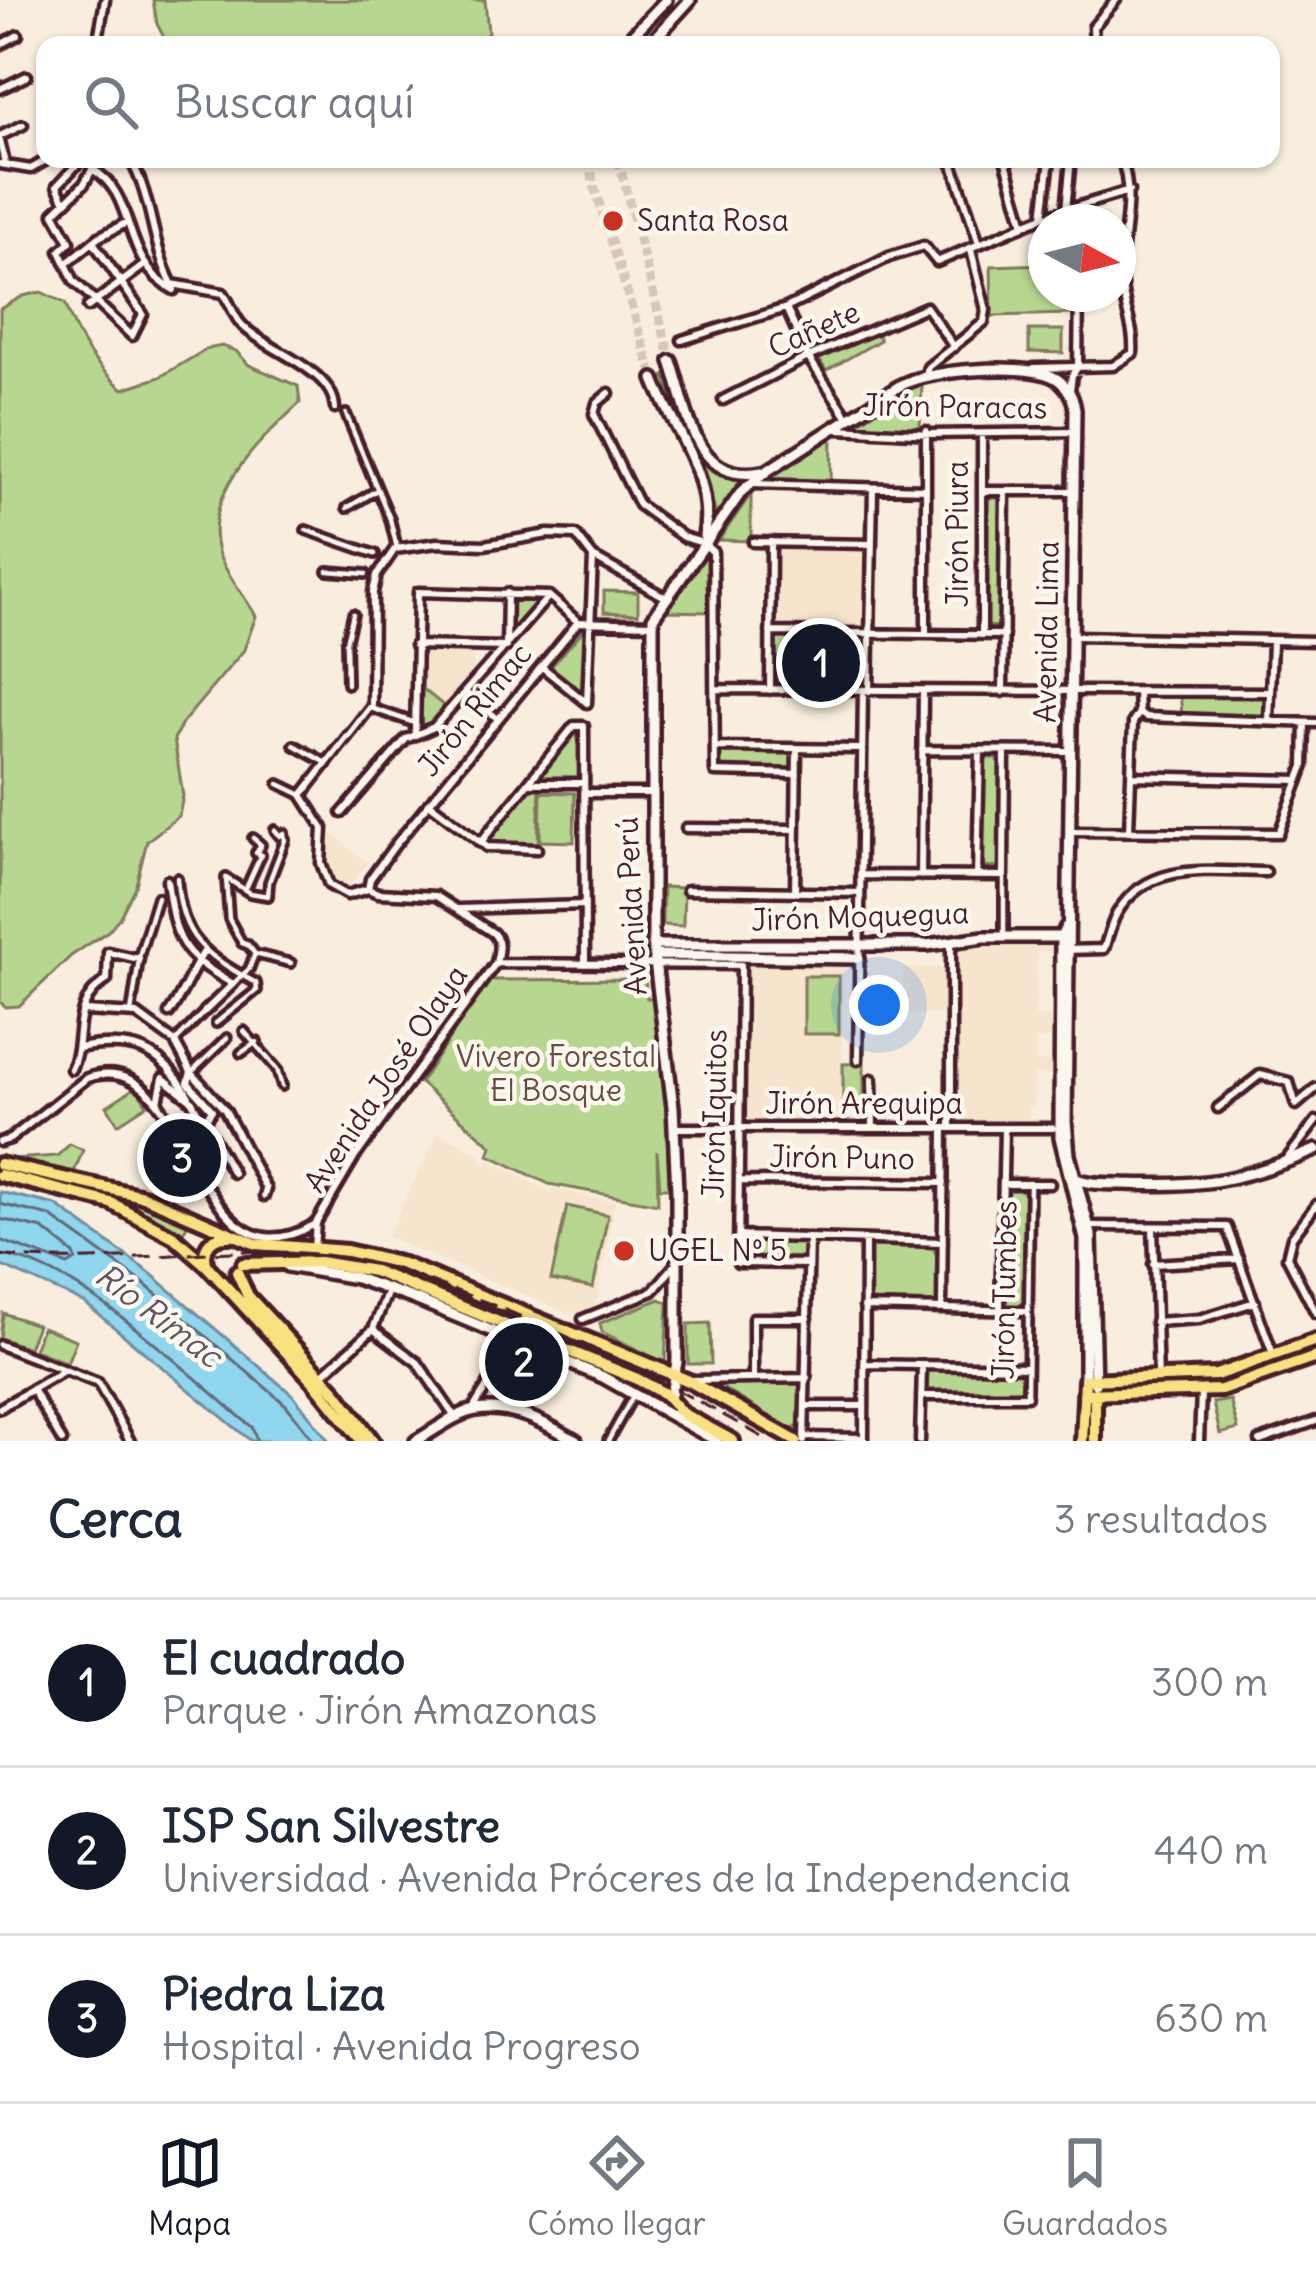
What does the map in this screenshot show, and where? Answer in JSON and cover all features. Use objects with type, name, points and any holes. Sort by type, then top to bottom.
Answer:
[{"type":"main road","points":[[631,36],[666,0]]},
{"type":"main road","points":[[658,36],[690,0]]},
{"type":"main road","points":[[671,361],[699,442],[715,466],[742,475],[767,471]]},
{"type":"main road","points":[[652,624],[665,597],[749,484],[901,385],[947,371],[1023,372],[1046,374],[1070,393]]},
{"type":"main road","points":[[653,380],[703,486],[707,518],[703,543]]},
{"type":"main road","name":"Avenida Lima","points":[[1070,393],[1075,433],[1066,1121],[1082,1206],[1096,1441]]},
{"type":"main road","name":"Avenida Perú","points":[[652,624],[654,955],[674,1128],[682,1379],[670,1400]]},
{"type":"main road","name":"Jirón Moquegua","points":[[654,955],[859,952],[1065,934]]},
{"type":"main road","name":"Avenida Lima","points":[[1065,950],[1060,1137],[1090,1226],[1090,1387],[1082,1441]]},
{"type":"main road","points":[[1076,1179],[1100,1184],[1199,1185],[1316,1150]]},
{"type":"main road","points":[[4,1164],[142,1196],[234,1238],[244,1247],[240,1268],[248,1296],[322,1375],[374,1441]]},
{"type":"main road","points":[[0,1175],[88,1196],[134,1213],[174,1237],[209,1268],[362,1441]]},
{"type":"main road","points":[[1082,1206],[1100,1184]]},
{"type":"main road","points":[[733,1441],[679,1412],[670,1400],[621,1372],[391,1282],[320,1262],[276,1262],[220,1275],[209,1268],[204,1254],[209,1242],[220,1236],[279,1247],[361,1253],[403,1264],[682,1379],[801,1440]]},
{"type":"main road","points":[[391,1282],[634,1394],[718,1441]]},
{"type":"main road","points":[[1090,1387],[1216,1375],[1316,1340]]},
{"type":"main road","points":[[1090,1387],[1201,1392],[1234,1388],[1316,1358]]},
{"type":"main road","points":[[416,1441],[473,1410],[535,1418],[576,1441]]},
{"type":"street","points":[[99,36],[105,0]]},
{"type":"street","points":[[1094,36],[1094,27],[1116,0]]},
{"type":"street","points":[[0,45],[18,35]]},
{"type":"street","points":[[0,88],[27,76]]},
{"type":"street","points":[[23,125],[0,138],[3,164],[36,166]]},
{"type":"street","points":[[65,202],[57,186],[74,168]]},
{"type":"street","points":[[93,242],[143,314],[132,336],[74,281],[60,251],[70,242],[54,213],[84,184],[92,169],[103,175],[117,193],[143,266],[174,290],[135,168]]},
{"type":"street","points":[[954,168],[979,244]]},
{"type":"street","points":[[1008,168],[1024,224]]},
{"type":"street","points":[[1045,204],[1049,168]]},
{"type":"street","points":[[1067,204],[1070,168]]},
{"type":"street","points":[[1023,372],[1040,366],[1124,362],[1132,357],[1121,280],[1129,191],[1123,168]]},
{"type":"street","points":[[1086,204],[1129,191]]},
{"type":"street","points":[[67,263],[126,223]]},
{"type":"street","points":[[682,340],[786,308],[889,257],[924,246],[937,262],[1028,223]]},
{"type":"street","points":[[926,374],[928,367],[982,327],[986,316],[971,250]]},
{"type":"street","points":[[88,307],[143,266]]},
{"type":"street","points":[[172,284],[223,293],[239,324],[301,364],[331,391],[335,408]]},
{"type":"street","name":"Cañete","points":[[723,400],[808,357],[926,307],[954,347]]},
{"type":"street","points":[[786,308],[808,357],[849,419]]},
{"type":"street","points":[[1070,393],[1078,367],[1079,312]]},
{"type":"street","points":[[942,356],[947,371]]},
{"type":"street","points":[[609,393],[593,409],[596,423],[639,505],[713,552],[715,772],[796,774]]},
{"type":"street","points":[[302,795],[371,708],[373,592],[377,575],[397,548],[393,526],[346,414]]},
{"type":"street","name":"Jirón Paracas","points":[[835,429],[1075,433]]},
{"type":"street","points":[[926,430],[926,634]]},
{"type":"street","name":"Jirón Piura","points":[[982,433],[982,634]]},
{"type":"street","points":[[749,484],[926,490]]},
{"type":"street","points":[[858,1060],[862,749],[873,489]]},
{"type":"street","points":[[347,508],[377,490]]},
{"type":"street","points":[[982,491],[1074,491]]},
{"type":"street","points":[[1003,692],[1005,491]]},
{"type":"street","points":[[306,530],[375,554]]},
{"type":"street","points":[[397,548],[452,542],[484,545],[567,534],[581,539],[592,557],[665,597]]},
{"type":"street","points":[[753,542],[872,544]]},
{"type":"street","points":[[770,690],[771,542]]},
{"type":"street","points":[[542,667],[586,704],[592,557]]},
{"type":"street","points":[[328,571],[366,574]]},
{"type":"street","points":[[415,733],[415,645],[421,590],[549,596],[578,622],[652,624]]},
{"type":"street","points":[[506,646],[507,593]]},
{"type":"street","points":[[342,813],[415,733],[434,727],[549,596]]},
{"type":"street","points":[[347,684],[346,642],[353,614]]},
{"type":"street","name":"Jirón Rimac","points":[[368,889],[370,879],[429,803],[578,622]]},
{"type":"street","points":[[770,632],[1004,635]]},
{"type":"street","points":[[1071,636],[1316,641]]},
{"type":"street","points":[[1269,721],[1272,642]]},
{"type":"street","points":[[415,645],[506,646]]},
{"type":"street","points":[[715,689],[1270,692]]},
{"type":"street","points":[[465,692],[498,719]]},
{"type":"street","points":[[921,876],[923,692]]},
{"type":"street","points":[[1130,831],[1138,693]]},
{"type":"street","points":[[371,708],[415,723]]},
{"type":"street","points":[[1138,713],[1146,718],[1316,723]]},
{"type":"street","points":[[1067,830],[1279,833],[1304,766],[1305,723]]},
{"type":"street","points":[[480,843],[574,726],[586,728],[585,964]]},
{"type":"street","points":[[294,745],[325,763]]},
{"type":"street","points":[[715,747],[862,749]]},
{"type":"street","points":[[795,892],[797,748]]},
{"type":"street","points":[[922,750],[1068,752]]},
{"type":"street","points":[[977,876],[980,751]]},
{"type":"street","points":[[1004,933],[1005,752]]},
{"type":"street","points":[[1131,776],[1298,780]]},
{"type":"street","points":[[528,782],[586,783]]},
{"type":"street","points":[[279,784],[302,795],[323,828],[326,880],[347,895],[368,889],[410,897],[436,896],[459,909],[585,905]]},
{"type":"street","points":[[586,793],[651,794]]},
{"type":"street","points":[[429,803],[487,847],[537,849]]},
{"type":"street","points":[[686,828],[796,829]]},
{"type":"street","points":[[275,830],[280,836],[284,833],[285,840],[268,882],[268,896],[250,893],[226,878],[226,907],[232,926],[255,954],[291,964]]},
{"type":"street","points":[[247,888],[261,855],[256,853],[262,845],[253,838]]},
{"type":"street","points":[[1065,950],[1104,949],[1125,902],[1161,874],[1266,872]]},
{"type":"street","points":[[860,875],[1004,876]]},
{"type":"street","points":[[177,878],[182,920],[213,958],[256,983],[257,990],[216,1023]]},
{"type":"street","points":[[167,880],[173,923],[196,963],[233,984]]},
{"type":"street","points":[[687,890],[860,893]]},
{"type":"street","points":[[130,1013],[157,898]]},
{"type":"street","name":"Avenida José Olaya","points":[[314,1249],[316,1223],[369,1136],[496,962],[498,938],[459,909]]},
{"type":"street","points":[[942,1307],[951,941]]},
{"type":"street","points":[[169,1013],[205,950]]},
{"type":"street","points":[[71,1069],[78,1048],[77,1024],[96,986],[107,980],[108,952],[140,959]]},
{"type":"street","points":[[175,1042],[243,976],[255,954]]},
{"type":"street","points":[[496,962],[585,964],[654,955]]},
{"type":"street","name":"Jirón Iquitos","points":[[654,955],[741,965],[738,1263],[808,1264]]},
{"type":"street","points":[[84,1011],[145,1018],[175,1042],[191,1072],[225,1109],[259,1170],[266,1189],[263,1196]]},
{"type":"street","points":[[244,1030],[278,1069],[282,1086]]},
{"type":"street","points":[[205,1120],[212,1110],[188,1083],[191,1072],[227,1038]]},
{"type":"street","points":[[241,1053],[256,1042]]},
{"type":"street","points":[[78,1048],[121,1045],[150,1051],[178,1077],[233,1173]]},
{"type":"street","points":[[0,1142],[35,1120],[76,1084],[101,1073],[131,1079],[158,1102],[225,1216],[249,1231],[282,1236],[316,1223]]},
{"type":"street","points":[[1217,1108],[1260,1075],[1289,1082],[1296,1106],[1316,1088]]},
{"type":"street","points":[[158,1102],[163,1078],[191,1100]]},
{"type":"street","points":[[872,1078],[873,1128]]},
{"type":"street","points":[[1283,1163],[1316,1121]]},
{"type":"street","name":"Jirón Arequipa","points":[[674,1128],[1053,1128]]},
{"type":"street","points":[[1000,1310],[1004,1129]]},
{"type":"street","name":"Jirón Puno","points":[[739,1181],[944,1183]]},
{"type":"street","points":[[1004,1184],[1050,1184]]},
{"type":"street","name":"Jirón Tumbes","points":[[1028,1396],[1030,1184]]},
{"type":"street","points":[[1316,1205],[1292,1238],[1287,1257],[1316,1313]]},
{"type":"street","points":[[1090,1226],[1228,1228],[1274,1356]]},
{"type":"street","points":[[1153,1227],[1158,1380]]},
{"type":"street","points":[[296,1233],[314,1249]]},
{"type":"street","points":[[738,1236],[943,1242]]},
{"type":"street","points":[[809,1238],[806,1406],[801,1440],[864,1439],[865,1239]]},
{"type":"street","points":[[1153,1264],[1240,1259]]},
{"type":"street","points":[[583,1319],[653,1291],[677,1262]]},
{"type":"street","points":[[322,1375],[373,1330],[391,1282]]},
{"type":"street","points":[[1155,1322],[1199,1319],[1255,1302]]},
{"type":"street","points":[[864,1307],[1026,1311]]},
{"type":"street","points":[[753,1377],[753,1318],[808,1318]]},
{"type":"street","points":[[373,1330],[418,1363],[455,1418]]},
{"type":"street","points":[[473,1410],[515,1340]]},
{"type":"street","points":[[0,1345],[98,1383],[130,1441]]},
{"type":"street","points":[[864,1364],[1026,1367]]},
{"type":"street","points":[[920,1441],[922,1365]]},
{"type":"street","points":[[0,1408],[64,1370]]},
{"type":"street","points":[[682,1379],[807,1378]]},
{"type":"street","points":[[32,1388],[62,1441]]},
{"type":"street","points":[[1199,1441],[1201,1392]]},
{"type":"street","points":[[608,1441],[634,1394]]},
{"type":"street","points":[[921,1396],[1028,1396]]},
{"type":"street","points":[[806,1406],[864,1406]]},
{"type":"street","points":[[1260,1441],[1316,1421]]},
{"type":"shaded area","points":[[777,546],[869,547],[868,629],[776,628]]},
{"type":"shaded area","points":[[418,649],[472,652],[474,670],[445,707],[417,684]]},
{"type":"shaded area","points":[[331,833],[368,863],[345,891],[331,883],[323,863]]},
{"type":"shaded area","points":[[1056,942],[1055,951],[1037,952],[1035,1015],[1051,1016],[1051,1039],[1035,1039],[1035,1061],[1054,1062],[1053,1075],[1034,1074],[1033,1106],[1029,1107],[1029,1118],[1051,1119],[1051,1126],[955,1124],[957,944]]},
{"type":"shaded area","points":[[747,958],[844,960],[841,1122],[743,1123]]},
{"type":"shaded area","points":[[950,967],[949,1014],[902,1014],[903,968]]},
{"type":"shaded area","points":[[438,1132],[482,1155],[480,1161],[488,1165],[490,1161],[551,1192],[553,1188],[615,1202],[596,1306],[571,1314],[387,1237]]},
{"type":"green space","points":[[153,0],[485,0],[488,32],[487,36],[163,36]]},
{"type":"green space","points":[[1028,265],[1028,312],[1071,314],[992,316],[991,266]]},
{"type":"green space","points":[[41,292],[65,303],[88,350],[123,389],[160,377],[207,349],[222,346],[236,351],[249,365],[298,386],[300,403],[253,450],[218,509],[218,552],[256,616],[244,650],[174,739],[183,796],[179,816],[147,841],[136,885],[108,931],[71,956],[19,1006],[6,1007],[0,1002],[0,309]]},
{"type":"green space","points":[[1029,330],[1063,330],[1063,353],[1029,352]]},
{"type":"green space","points":[[876,331],[880,340],[826,371],[818,357]]},
{"type":"green space","points":[[665,376],[702,460],[729,479],[747,480],[716,515],[703,468],[658,382]]},
{"type":"green space","points":[[922,385],[920,428],[861,427],[859,422]]},
{"type":"green space","points":[[832,438],[831,486],[769,483],[769,478]]},
{"type":"green space","points":[[751,494],[751,541],[719,540]]},
{"type":"green space","points":[[987,498],[1005,498],[1003,627],[985,626]]},
{"type":"green space","points":[[708,552],[712,558],[711,612],[665,611]]},
{"type":"green space","points":[[604,591],[638,592],[638,614],[604,612]]},
{"type":"green space","points":[[510,597],[545,598],[509,640]]},
{"type":"green space","points":[[585,628],[584,698],[549,669]]},
{"type":"green space","points":[[775,636],[868,637],[867,690],[775,689]]},
{"type":"green space","points":[[417,684],[445,707],[426,728],[418,728]]},
{"type":"green space","points":[[1180,693],[1267,696],[1266,717],[1182,715]]},
{"type":"green space","points":[[577,726],[583,728],[583,782],[539,781],[538,775]]},
{"type":"green space","points":[[719,749],[794,751],[794,772],[719,770]]},
{"type":"green space","points":[[984,758],[1002,758],[1000,868],[984,867]]},
{"type":"green space","points":[[530,785],[540,785],[538,847],[486,845],[484,840]]},
{"type":"green space","points":[[541,792],[575,793],[574,842],[540,841]]},
{"type":"green space","points":[[663,887],[684,888],[683,926],[662,925]]},
{"type":"green space","points":[[804,976],[839,976],[839,1034],[804,1034]]},
{"type":"green space","name":"Vivero Forestal El Bosque","points":[[645,979],[647,998],[653,998],[667,1121],[669,1188],[660,1188],[657,1151],[658,1204],[549,1184],[489,1155],[492,1146],[420,1083],[488,980]]},
{"type":"green space","points":[[864,1063],[864,1104],[843,1104],[843,1064]]},
{"type":"green space","points":[[136,1087],[147,1105],[118,1124],[107,1106]]},
{"type":"green space","points":[[70,1144],[83,1150],[74,1172],[11,1162],[57,1156]]},
{"type":"green space","points":[[1005,1185],[1029,1185],[1026,1308],[1002,1308]]},
{"type":"green space","points":[[110,1194],[189,1222],[181,1236],[150,1214],[108,1198]]},
{"type":"green space","points":[[567,1206],[608,1215],[593,1288],[551,1280]]},
{"type":"green space","points":[[740,1238],[808,1239],[808,1264],[739,1261]]},
{"type":"green space","points":[[869,1246],[933,1248],[938,1257],[939,1303],[870,1304]]},
{"type":"green space","points":[[660,1299],[668,1303],[665,1363],[602,1332],[600,1323]]},
{"type":"green space","points":[[3,1313],[37,1325],[28,1348],[0,1338]]},
{"type":"green space","points":[[710,1323],[711,1364],[688,1364],[688,1324]]},
{"type":"green space","points":[[42,1327],[76,1340],[67,1363],[34,1350]]},
{"type":"green space","points":[[1316,1346],[1316,1353],[1214,1387],[1113,1388],[1112,1384],[1214,1380]]},
{"type":"green space","points":[[926,1370],[1022,1370],[1022,1394],[926,1393]]},
{"type":"green space","points":[[726,1380],[801,1381],[799,1426],[791,1429],[724,1389]]},
{"type":"green space","points":[[1230,1400],[1238,1429],[1220,1434],[1213,1403]]},
{"type":"water","name":"Río Rímac","points":[[0,1192],[56,1205],[150,1273],[295,1397],[329,1441],[251,1441],[85,1303],[0,1265]]},
{"type":"tunnel","points":[[591,168],[654,379]]},
{"type":"tunnel","points":[[620,168],[671,361]]},
{"type":"railway","points":[[0,1255],[76,1259],[265,1252],[328,1255],[375,1264],[560,1334],[666,1384],[769,1441]]},
{"type":"place","name":"Santa Rosa","points":[[613,221]]},
{"type":"place","name":"El cuadrado","points":[[821,663]]},
{"type":"place","name":"Piedra Liza","points":[[182,1158]]},
{"type":"place","name":"UGEL Nº 5","points":[[624,1251]]},
{"type":"place","name":"ISP San Silvestre","points":[[524,1362]]}]
